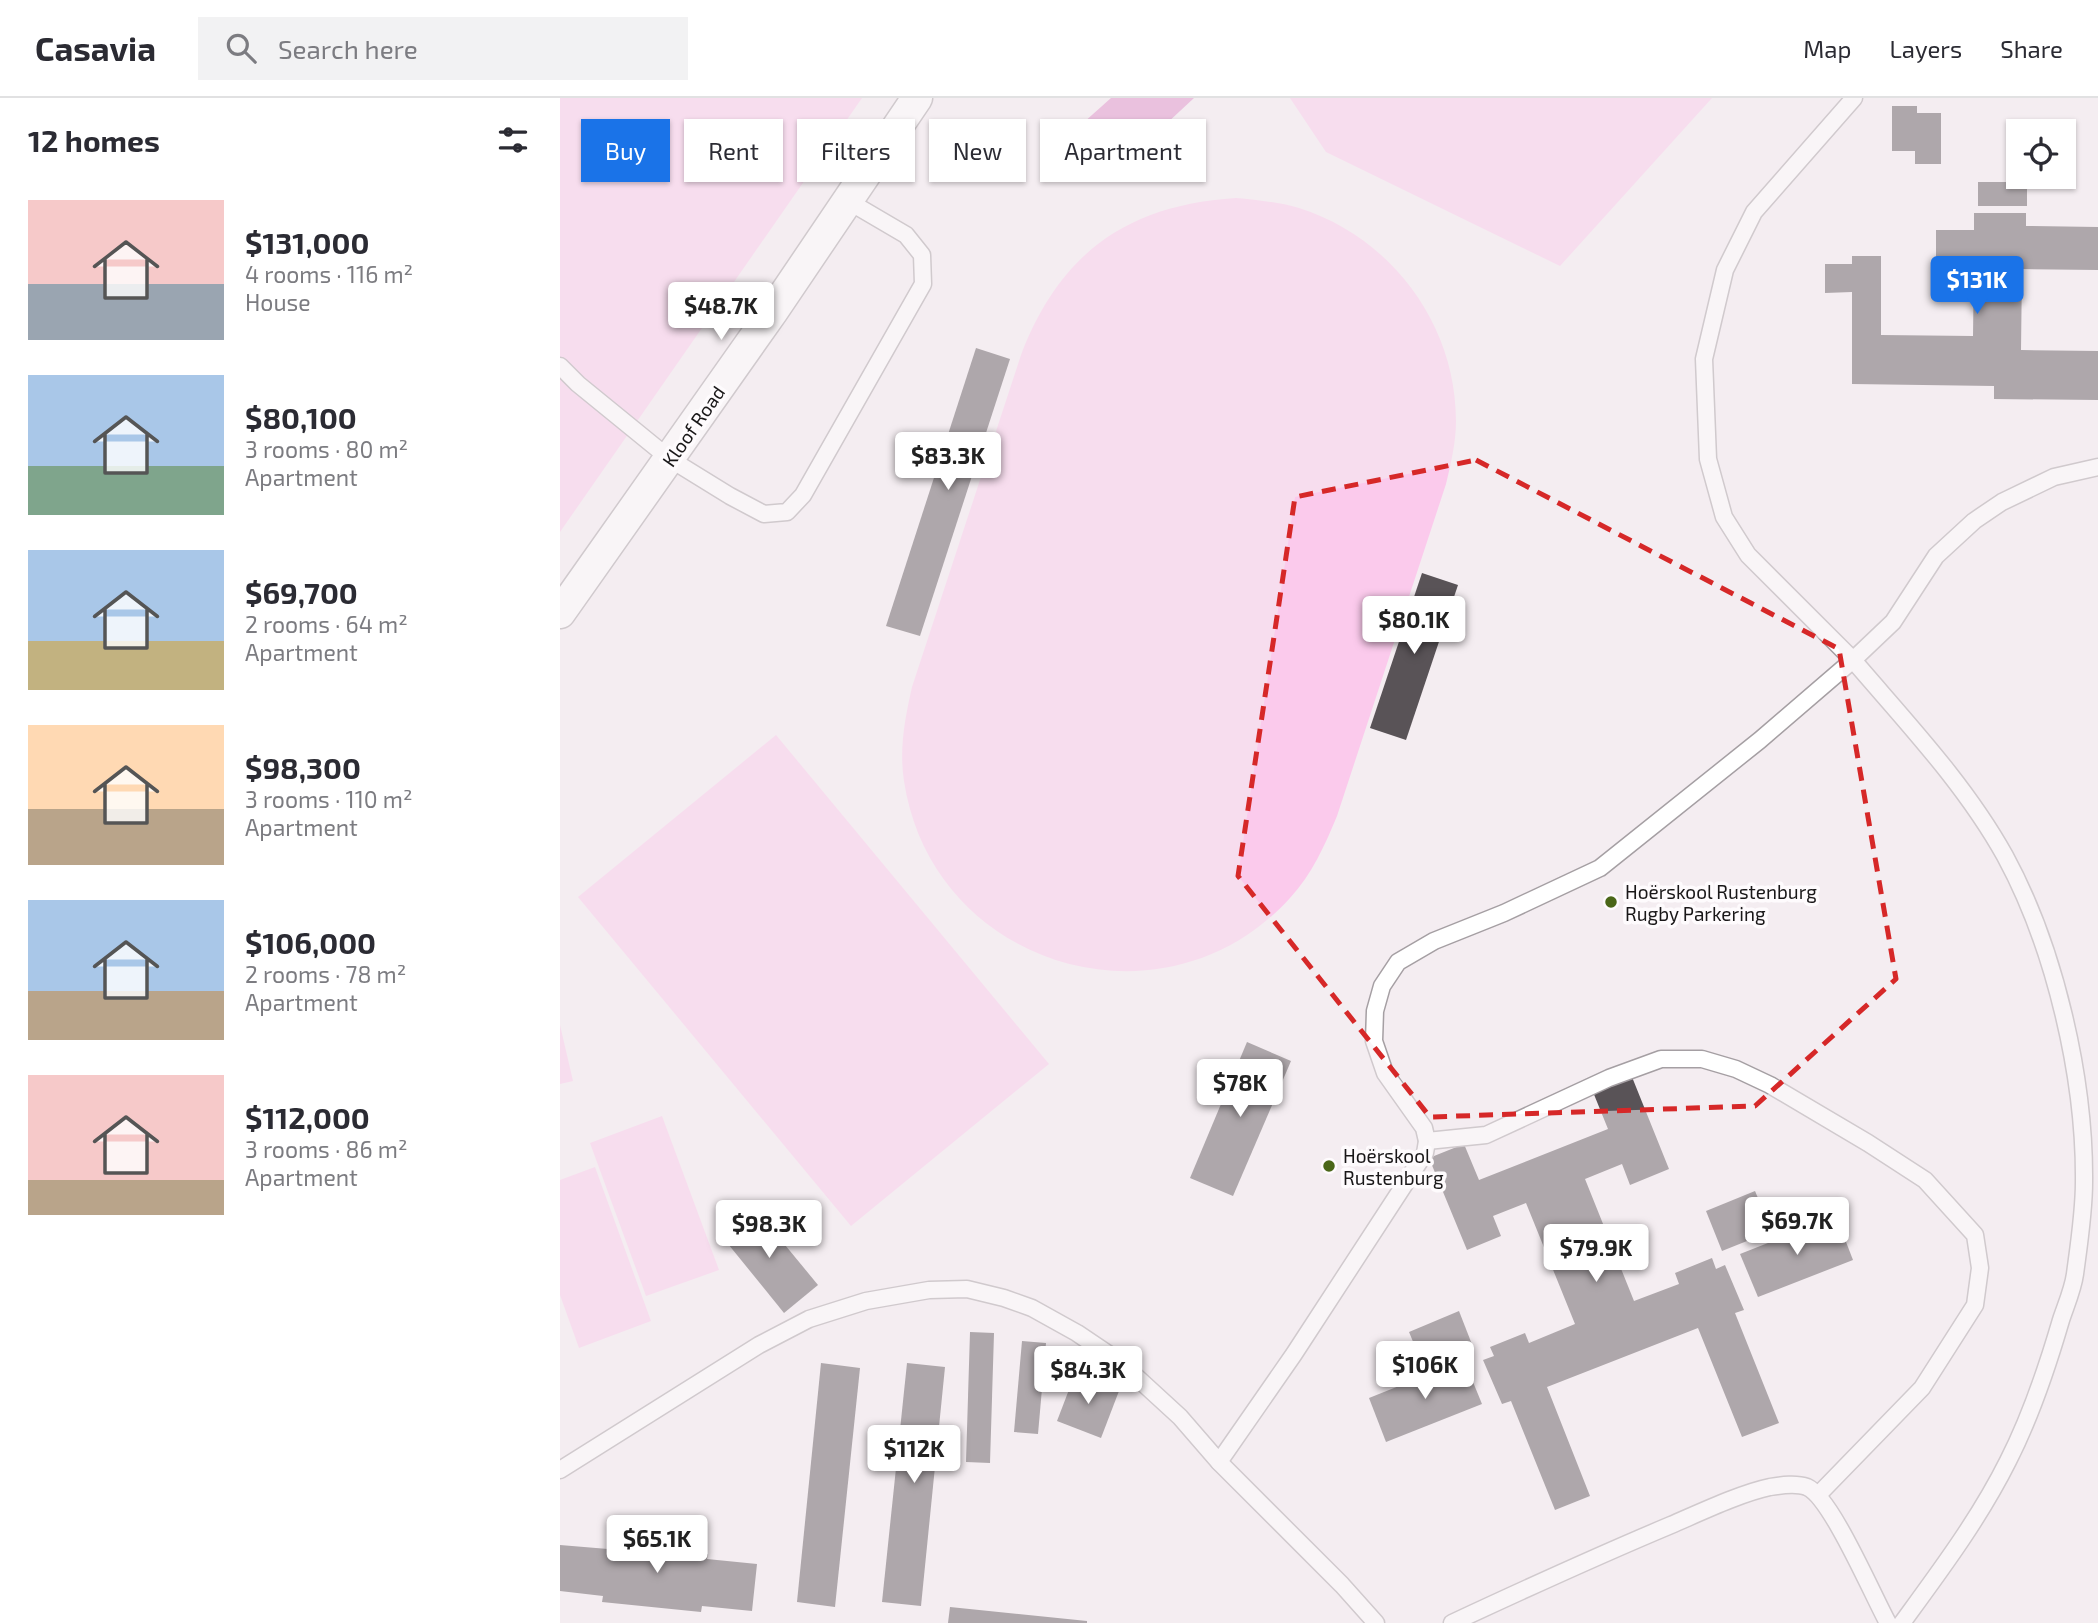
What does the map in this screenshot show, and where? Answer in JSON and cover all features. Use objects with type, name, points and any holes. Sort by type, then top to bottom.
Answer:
[{"type":"street","name":"Kloof Road","points":[[560,613],[917,98]]},
{"type":"lane","points":[[1854,99],[1754,212],[1725,270],[1704,359],[1708,458],[1724,516],[1748,555],[1853,660],[1920,737],[2005,856],[2035,924],[2061,1002],[2078,1084],[2084,1183],[2074,1276],[2046,1371],[2008,1461],[1955,1550],[1902,1623]]},
{"type":"lane","points":[[560,366],[578,384],[670,458],[764,514],[788,512],[803,495],[923,284],[922,255],[906,235],[848,201]]},
{"type":"lane","points":[[1219,1462],[1425,1153],[1427,1141],[1424,1128],[1385,1073],[1374,1041],[1375,1011],[1382,986],[1398,961],[1434,941],[1504,913],[1600,868],[1760,740],[1853,660],[1893,622],[1936,556],[1974,522],[2002,502],[2054,477],[2098,467]]},
{"type":"lane","points":[[1427,1141],[1486,1135],[1609,1078],[1661,1059],[1702,1059],[1736,1069],[1770,1085],[1925,1180],[1975,1235],[1980,1268],[1975,1305],[1923,1388],[1818,1495]]},
{"type":"lane","points":[[560,1470],[759,1345],[809,1319],[866,1301],[929,1290],[967,1289],[1004,1297],[1032,1308],[1120,1362],[1180,1417],[1219,1462],[1376,1623]]},
{"type":"lane","points":[[1452,1623],[1585,1561],[1768,1488],[1791,1484],[1807,1487],[1818,1495],[1888,1623]]},
{"type":"highlighted area","points":[[1476,460],[1839,649],[1896,979],[1755,1106],[1430,1117],[1238,876],[1295,497]]},
{"type":"shaded area","points":[[560,98],[862,98],[847,119],[797,119],[797,182],[804,182],[560,532]]},
{"type":"shaded area","points":[[1111,98],[1194,98],[1171,119],[1087,119]]},
{"type":"shaded area","points":[[1290,98],[1712,98],[1560,266],[1326,152]]},
{"type":"shaded area","points":[[1236,198],[1299,208],[1332,222],[1362,240],[1389,263],[1412,289],[1431,319],[1444,351],[1453,385],[1456,429],[1448,476],[1337,816],[1317,859],[1298,889],[1238,941],[1180,965],[1120,971],[1060,961],[1005,936],[958,897],[923,845],[904,781],[902,757],[912,687],[1021,355],[1037,319],[1056,288],[1077,262],[1102,241],[1130,224],[1162,211]]},
{"type":"shaded area","points":[[776,735],[1049,1064],[851,1226],[578,897]]},
{"type":"shaded area","points":[[560,1025],[573,1081],[560,1084]]},
{"type":"shaded area","points":[[662,1116],[719,1270],[646,1296],[590,1143]]},
{"type":"shaded area","points":[[595,1167],[651,1321],[579,1348],[560,1295],[560,1180]]},
{"type":"building","points":[[1892,106],[1917,106],[1917,113],[1941,113],[1941,164],[1915,164],[1915,151],[1892,151]]},
{"type":"building","points":[[1978,182],[2006,182],[2006,189],[2027,189],[2027,206],[1978,206]]},
{"type":"building","points":[[1974,213],[2026,213],[2026,226],[2098,227],[2098,270],[2022,269],[2021,350],[2098,351],[2098,400],[1994,399],[1994,386],[1852,384],[1852,292],[1825,293],[1825,264],[1852,264],[1852,256],[1881,256],[1881,335],[1973,336],[1974,259],[1936,259],[1936,230],[1974,230]]},
{"type":"building","points":[[976,348],[1010,359],[920,636],[886,626]]},
{"type":"building","points":[[1422,573],[1458,585],[1406,740],[1370,728]]},
{"type":"building","points":[[1247,1042],[1291,1061],[1233,1196],[1190,1178]]},
{"type":"building","points":[[1632,1077],[1669,1169],[1630,1185],[1622,1164],[1585,1179],[1634,1301],[1679,1284],[1675,1273],[1712,1258],[1716,1269],[1725,1265],[1744,1310],[1735,1313],[1779,1423],[1742,1437],[1698,1328],[1547,1387],[1590,1496],[1555,1510],[1511,1401],[1502,1404],[1483,1360],[1494,1356],[1490,1347],[1525,1333],[1529,1343],[1575,1324],[1526,1203],[1493,1216],[1501,1236],[1467,1250],[1429,1158],[1464,1144],[1479,1180],[1608,1129],[1593,1092]]},
{"type":"building","points":[[1755,1191],[1772,1231],[1722,1251],[1706,1211]]},
{"type":"building","points":[[753,1206],[818,1285],[784,1313],[720,1234]]},
{"type":"building","points":[[1836,1216],[1853,1260],[1758,1297],[1740,1254]]},
{"type":"building","points":[[1459,1311],[1473,1347],[1424,1368],[1409,1332]]},
{"type":"building","points":[[970,1332],[994,1333],[990,1463],[966,1462]]},
{"type":"building","points":[[1022,1341],[1046,1343],[1038,1434],[1014,1432]]},
{"type":"building","points":[[1464,1360],[1482,1404],[1386,1442],[1369,1398]]},
{"type":"building","points":[[821,1363],[860,1368],[835,1607],[797,1602]]},
{"type":"building","points":[[907,1363],[945,1367],[921,1606],[882,1602]]},
{"type":"building","points":[[1075,1374],[1119,1391],[1101,1438],[1057,1421]]},
{"type":"building","points":[[639,1526],[682,1530],[680,1551],[708,1554],[707,1559],[757,1564],[752,1611],[702,1606],[701,1612],[602,1602],[603,1596],[560,1591],[560,1545],[608,1549],[608,1544],[637,1547]]},
{"type":"building","points":[[950,1607],[1087,1621],[1087,1623],[948,1623]]},
{"type":"place","name":"Hoërskool Rustenburg Rugby Parkering","points":[[1611,902]]},
{"type":"place","name":"Hoërskool Rustenburg","points":[[1329,1166]]}]
